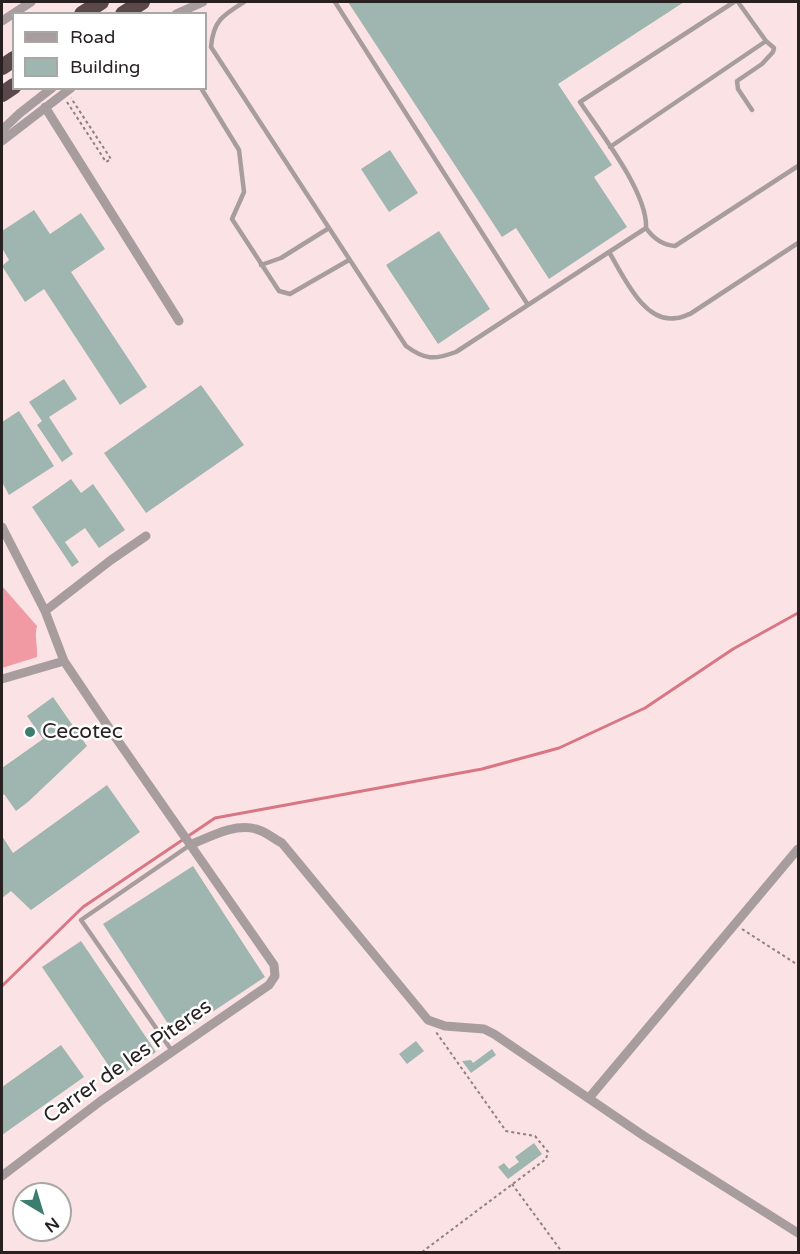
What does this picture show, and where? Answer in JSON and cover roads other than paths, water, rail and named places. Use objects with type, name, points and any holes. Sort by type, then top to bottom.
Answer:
[{"type":"highway","points":[[85,12],[101,2]]},
{"type":"highway","points":[[126,12],[142,2]]},
{"type":"street","points":[[16,12],[32,2]]},
{"type":"street","points":[[180,12],[203,2]]},
{"type":"street","points":[[188,12],[203,2]]},
{"type":"street","points":[[2,130],[49,90]]},
{"type":"street","points":[[2,141],[45,107],[71,93]]},
{"type":"street","points":[[45,107],[179,321]]},
{"type":"street","points":[[2,527],[45,611],[64,662],[190,845],[225,831],[241,828],[256,829],[282,843],[428,1020],[445,1026],[484,1029],[644,1136],[798,1233]]},
{"type":"street","points":[[45,611],[146,536]]},
{"type":"street","points":[[2,679],[64,662]]},
{"type":"street","name":"Carrer de les Piteres","points":[[2,1176],[102,1100],[269,985],[275,976],[274,965],[190,845]]},
{"type":"street","points":[[589,1098],[798,849]]},
{"type":"lane","points":[[244,2],[226,13],[212,30],[211,47],[406,346],[419,356],[438,359],[456,352],[646,228]]},
{"type":"lane","points":[[335,2],[528,305]]},
{"type":"lane","points":[[753,110],[738,89],[737,81],[762,64],[774,48],[736,2],[580,102],[634,186],[646,219],[646,228],[651,236],[667,245],[675,246],[798,166]]},
{"type":"lane","points":[[610,147],[766,41]]},
{"type":"lane","points":[[202,90],[239,150],[244,192],[232,219],[279,291],[290,294],[349,260]]},
{"type":"lane","points":[[261,265],[281,258],[329,228]]},
{"type":"lane","points":[[609,252],[640,303],[655,314],[674,319],[690,314],[798,243]]},
{"type":"lane","points":[[172,1052],[81,920],[190,845]]},
{"type":"waterway","points":[[2,986],[83,907],[215,818],[482,769],[559,748],[645,708],[733,649],[798,613]]},
{"type":"place","name":"Cecotec","points":[[30,732]]}]
